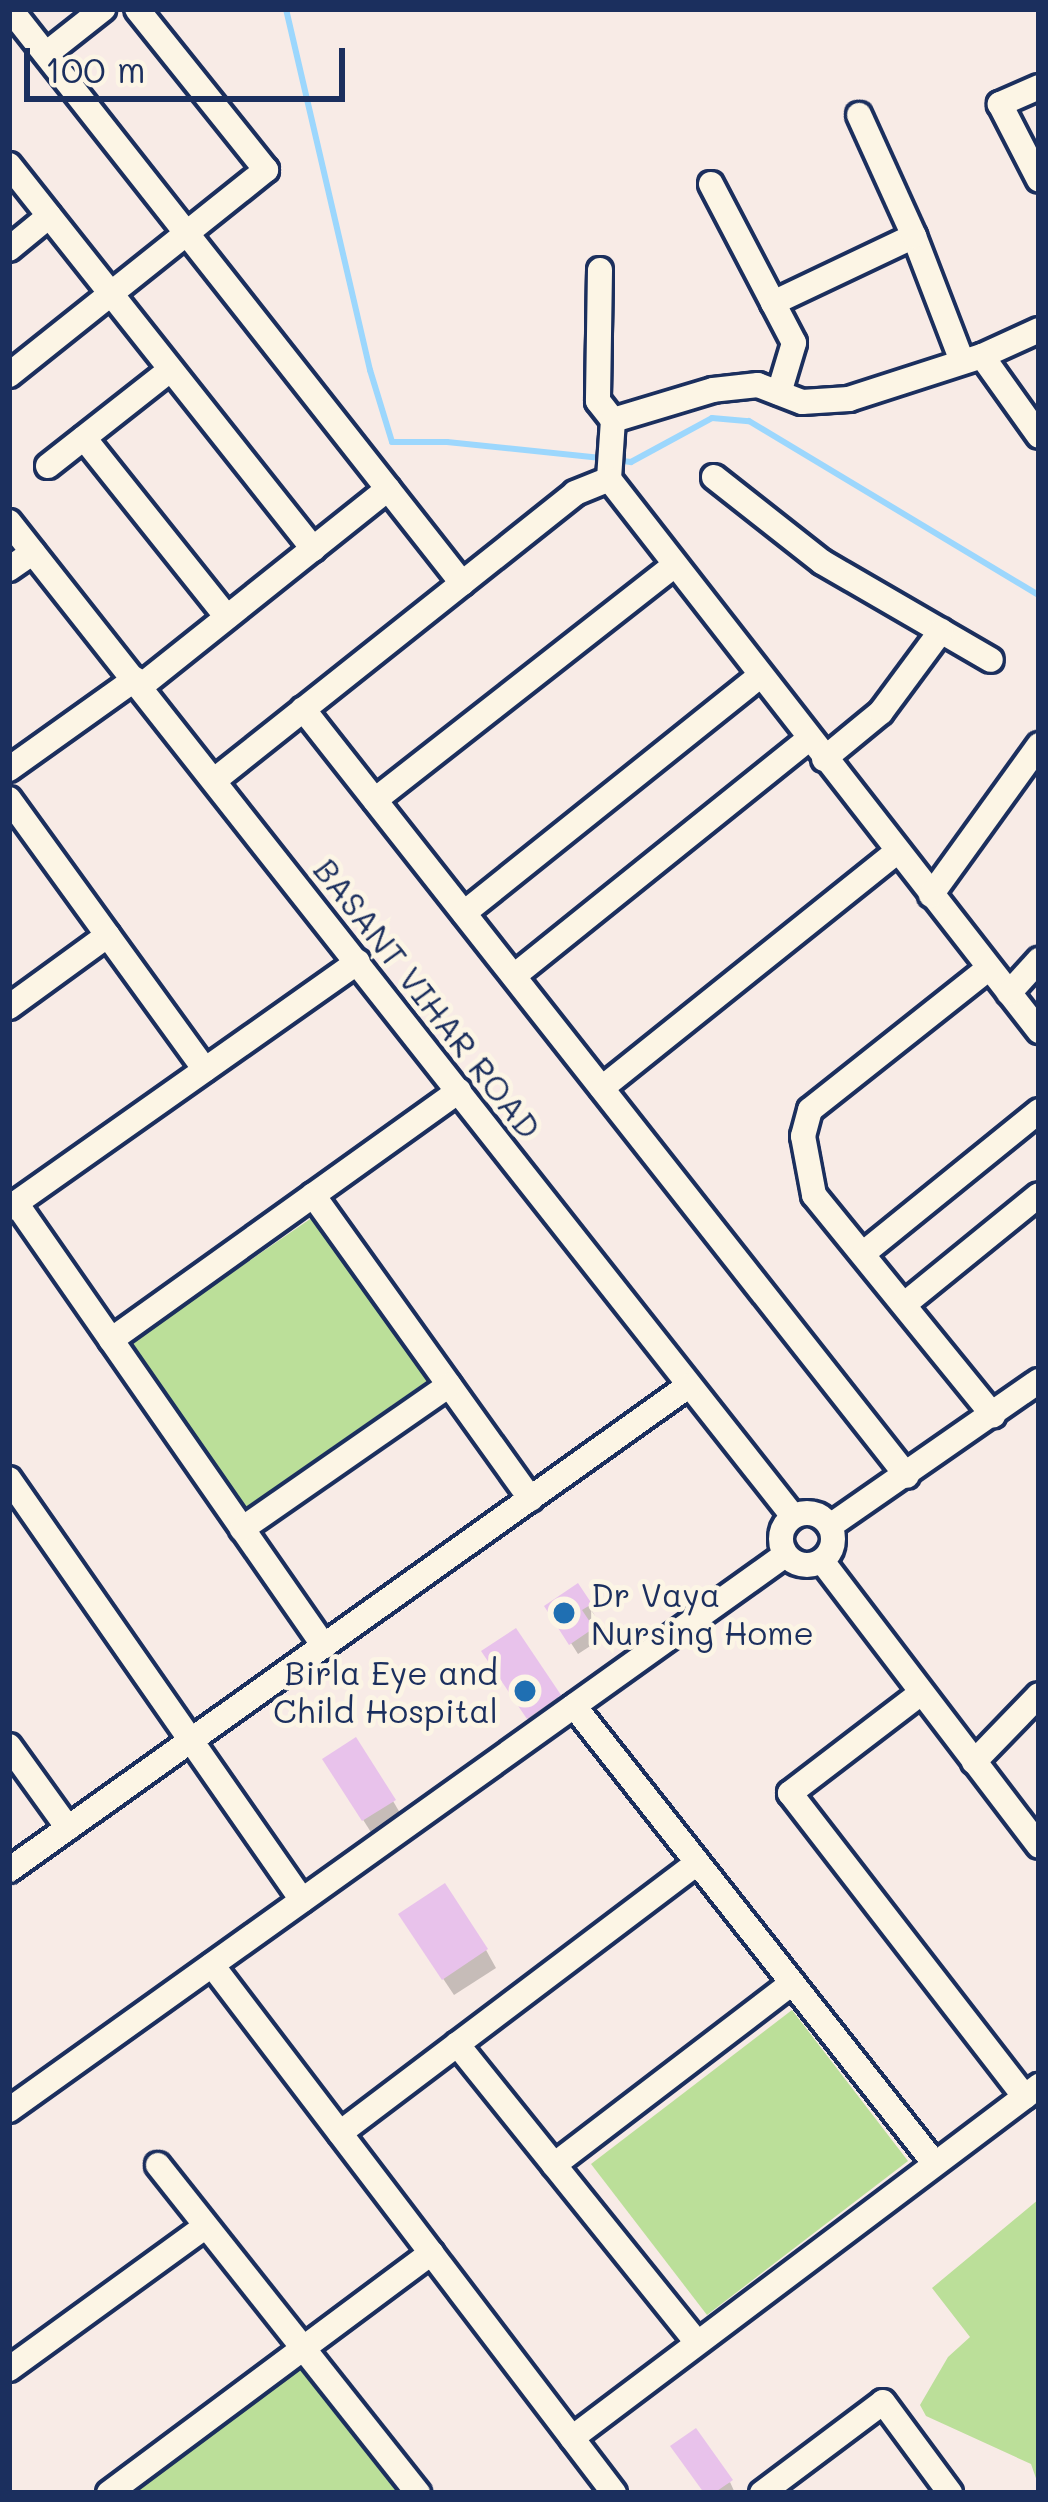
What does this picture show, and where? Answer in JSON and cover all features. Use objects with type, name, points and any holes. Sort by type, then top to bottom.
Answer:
[{"type":"street","points":[[10,9],[462,583]]},
{"type":"street","points":[[46,54],[103,9]]},
{"type":"street","points":[[9,375],[266,170],[137,9]]},
{"type":"street","points":[[1039,87],[1000,104],[1039,180]]},
{"type":"street","points":[[859,115],[972,358],[1039,436]]},
{"type":"street","points":[[9,165],[313,549]]},
{"type":"street","points":[[711,184],[794,343],[779,393]]},
{"type":"street","points":[[9,249],[49,215]]},
{"type":"street","points":[[773,302],[914,236]]},
{"type":"street","points":[[600,270],[598,401],[612,431],[609,479],[1039,1031]]},
{"type":"street","points":[[612,431],[713,390],[758,385],[802,402],[849,399],[1039,330]]},
{"type":"street","points":[[48,466],[170,370]]},
{"type":"street","points":[[84,438],[227,617]]},
{"type":"street","points":[[714,477],[822,562],[991,660]]},
{"type":"street","points":[[216,779],[575,493],[609,479]]},
{"type":"street","points":[[9,769],[227,617],[388,489]]},
{"type":"street","name":"BASANT VIHAR ROAD","points":[[9,522],[793,1516]]},
{"type":"street","points":[[9,569],[33,552]]},
{"type":"street","points":[[375,800],[673,566]]},
{"type":"street","points":[[514,976],[816,749],[881,712],[941,631]]},
{"type":"street","points":[[464,913],[759,677]]},
{"type":"street","points":[[303,710],[908,1476]]},
{"type":"street","points":[[931,896],[1039,745]]},
{"type":"street","points":[[9,799],[206,1070]]},
{"type":"street","points":[[602,1088],[897,852]]},
{"type":"street","points":[[9,1007],[108,935]]},
{"type":"street","points":[[1009,993],[1039,960]]},
{"type":"street","points":[[324,1646],[12,1206],[358,962]]},
{"type":"street","points":[[989,968],[810,1110],[803,1136],[814,1195],[993,1414]]},
{"type":"street","points":[[111,1340],[459,1091]]},
{"type":"street","points":[[865,1252],[1039,1111]]},
{"type":"street","points":[[906,1304],[1039,1195]]},
{"type":"street","points":[[313,1196],[531,1498]]},
{"type":"street","points":[[830,1526],[1039,1381]]},
{"type":"street","points":[[242,1529],[449,1385]]},
{"type":"street","points":[[9,1870],[688,1386]]},
{"type":"street","points":[[9,1479],[302,1900]]},
{"type":"street","points":[[818,1515],[830,1526],[832,1544],[822,1561],[803,1565],[785,1555],[781,1533],[793,1516],[818,1515]]},
{"type":"street","points":[[9,2110],[785,1555]]},
{"type":"street","points":[[822,1561],[1039,1846]]},
{"type":"street","points":[[572,2438],[1032,2092],[790,1793],[921,1693]]},
{"type":"street","points":[[974,1762],[1039,1695]]},
{"type":"street","points":[[574,1706],[935,2164]]},
{"type":"street","points":[[9,1746],[68,1828]]},
{"type":"street","points":[[340,2133],[698,1863]]},
{"type":"street","points":[[212,1964],[614,2493]]},
{"type":"street","points":[[554,2164],[792,1983]]},
{"type":"street","points":[[458,2044],[698,2343]]},
{"type":"street","points":[[158,2165],[418,2493]]},
{"type":"street","points":[[9,2368],[206,2225]]},
{"type":"street","points":[[109,2493],[431,2253]]},
{"type":"street","points":[[762,2493],[883,2402],[950,2493]]},
{"type":"green space","points":[[313,1217],[427,1381],[245,1508],[130,1343]]},
{"type":"green space","points":[[792,2010],[908,2161],[707,2315],[591,2164]]},
{"type":"green space","points":[[1039,2199],[1039,2487],[1031,2464],[926,2416],[920,2405],[948,2357],[970,2337],[932,2288]]},
{"type":"green space","points":[[302,2364],[400,2493],[131,2493]]},
{"type":"building","points":[[578,1583],[592,1604],[582,1610],[594,1628],[569,1645],[544,1606]]},
{"type":"building","points":[[516,1628],[561,1695],[527,1719],[481,1651]]},
{"type":"building","points":[[356,1737],[396,1800],[362,1821],[322,1759]]},
{"type":"building","points":[[445,1883],[488,1949],[442,1980],[398,1914]]},
{"type":"building","points":[[696,2428],[733,2480],[714,2493],[704,2493],[670,2446]]},
{"type":"waterway","points":[[286,9],[370,370],[392,442],[447,442],[601,458]]},
{"type":"waterway","points":[[614,460],[631,462],[712,418],[749,421],[1039,595]]},
{"type":"place","name":"Dr Vaya Nursing Home","points":[[564,1613]]},
{"type":"place","name":"Birla Eye and Child Hospital","points":[[525,1691]]}]
